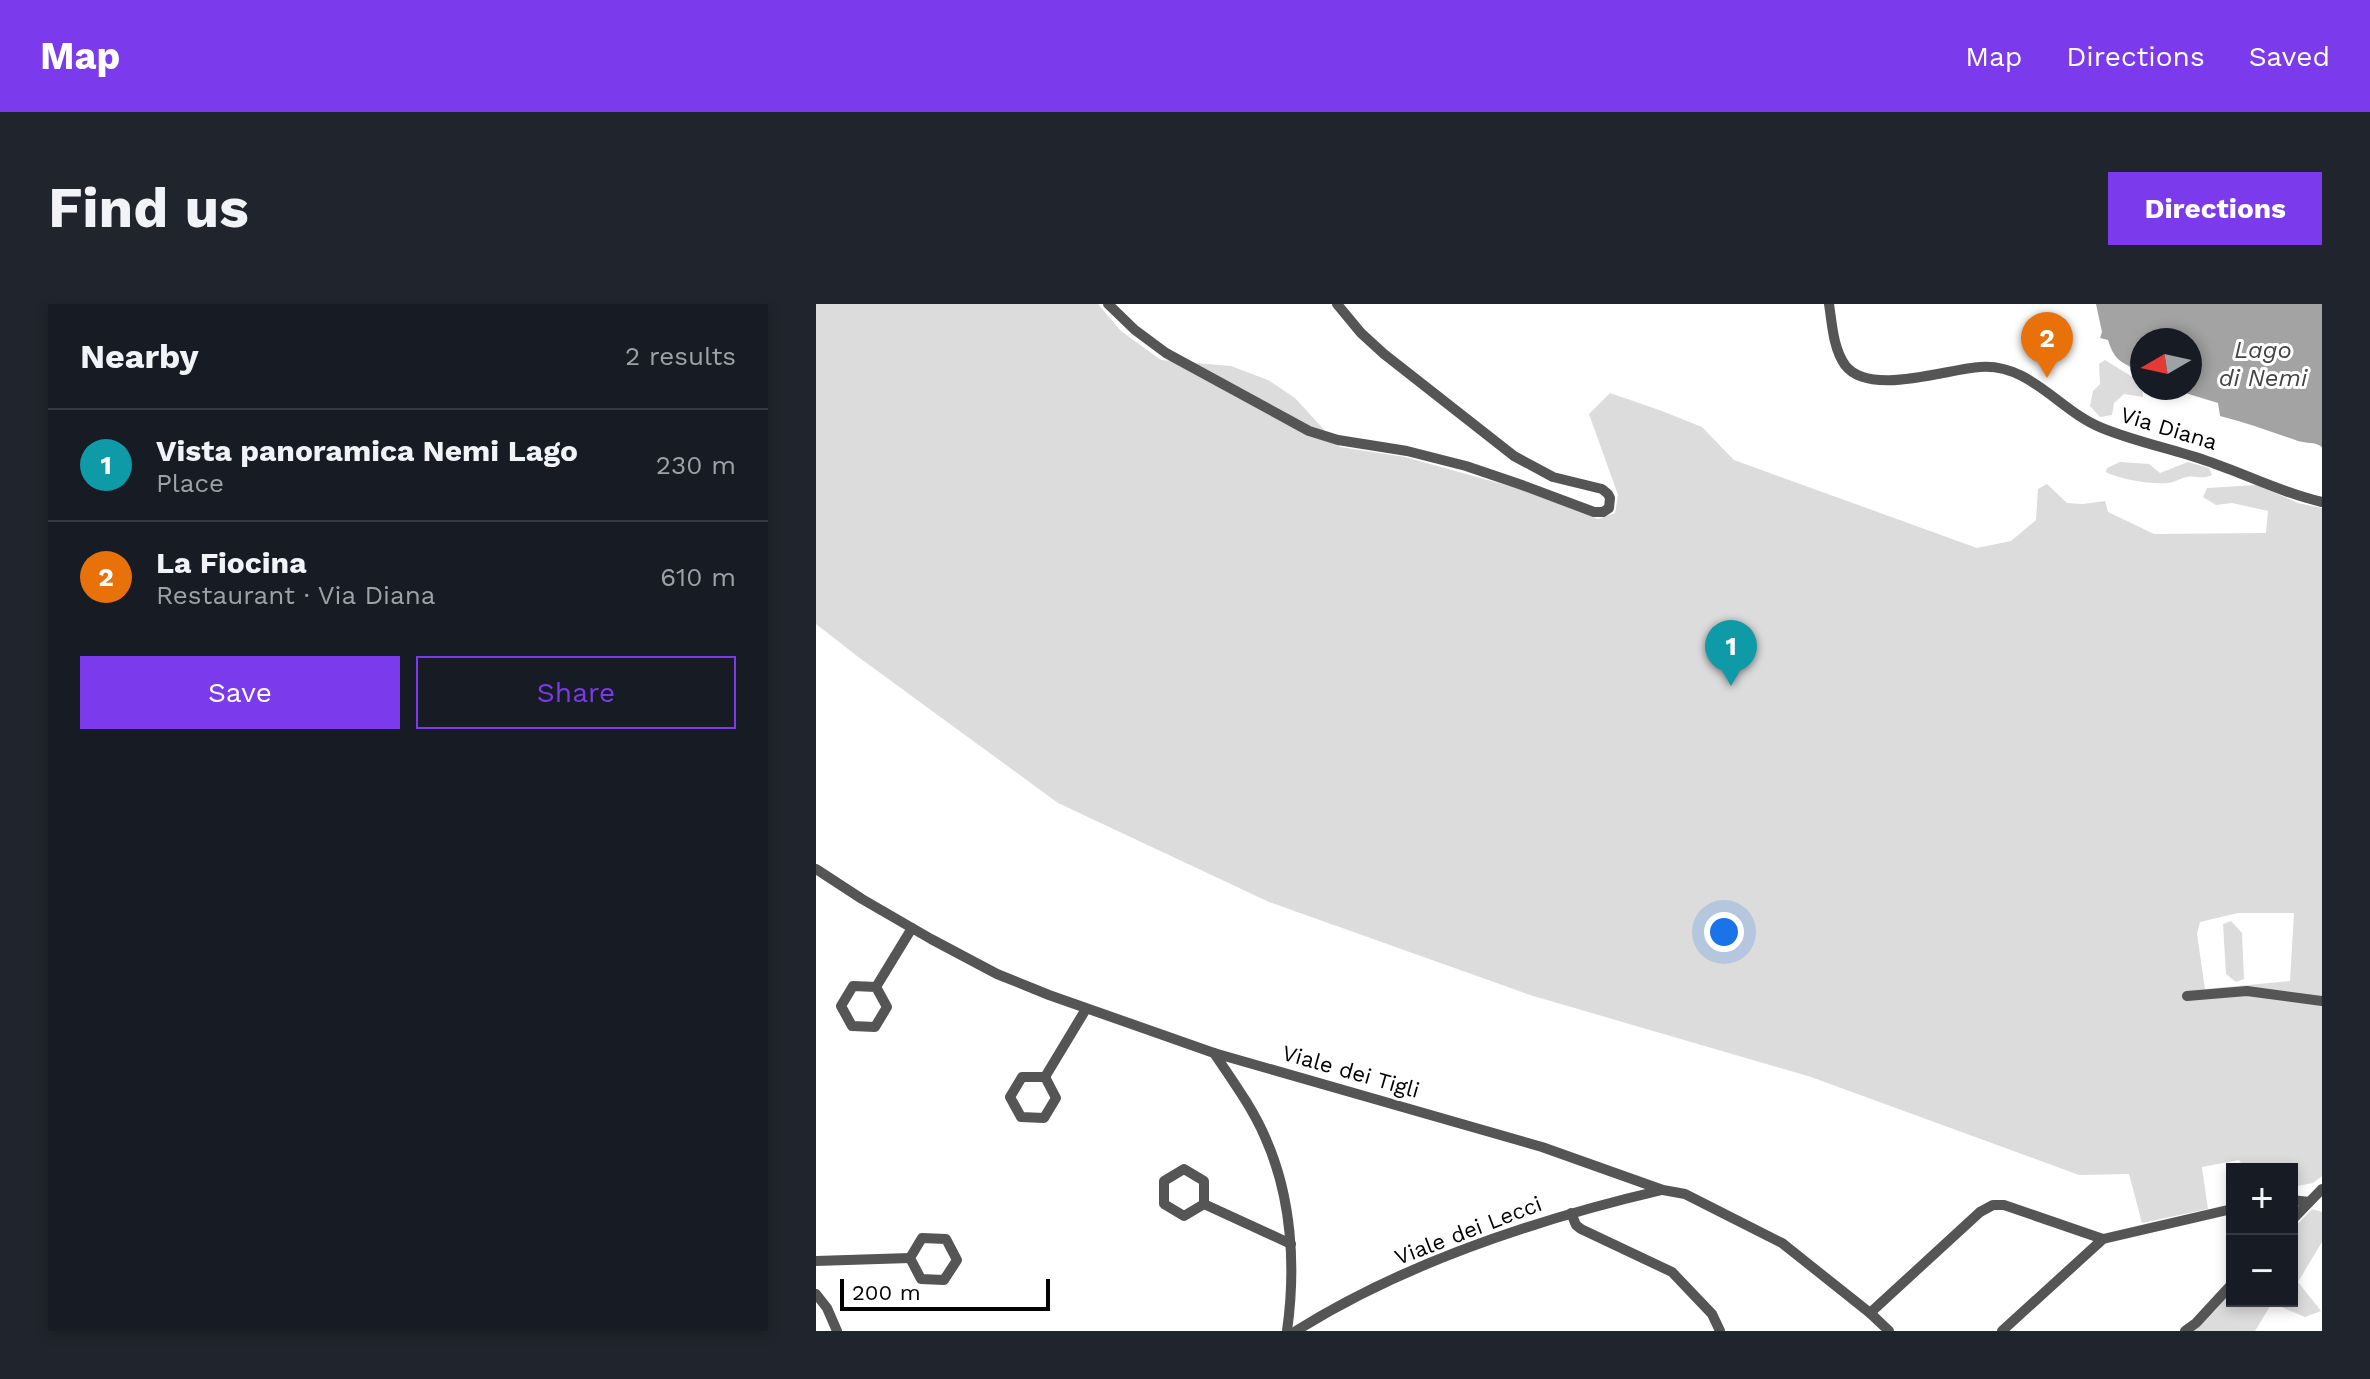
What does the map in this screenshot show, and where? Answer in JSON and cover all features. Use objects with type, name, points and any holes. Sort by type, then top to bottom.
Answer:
[{"type":"street","points":[[1108,304],[1135,330],[1166,353],[1309,431],[1333,439],[1407,451],[1476,469],[1594,512],[1609,508],[1610,498],[1604,490],[1553,477],[1514,456],[1384,354],[1337,304]]},
{"type":"street","name":"Via Diana","points":[[1829,304],[1840,354],[1846,366],[1856,374],[1889,380],[1991,366],[2014,371],[2101,428],[2197,457],[2294,495],[2322,502]]},
{"type":"street","name":"Viale dei Tigli","points":[[816,869],[912,928],[997,974],[1086,1009],[1214,1053],[1542,1147],[1663,1190],[1685,1194],[1782,1243],[1889,1331]]},
{"type":"street","points":[[876,987],[912,928]]},
{"type":"street","points":[[853,986],[876,987],[887,1007],[875,1027],[852,1026],[841,1006],[853,986]]},
{"type":"street","points":[[2187,996],[2247,991],[2322,1001]]},
{"type":"street","points":[[1045,1077],[1086,1009]]},
{"type":"street","points":[[1214,1053],[1255,1116],[1268,1143],[1285,1206],[1291,1244],[1287,1331]]},
{"type":"street","points":[[1022,1077],[1045,1077],[1056,1098],[1044,1118],[1021,1117],[1010,1097],[1022,1077]]},
{"type":"street","points":[[1184,1169],[1204,1181],[1204,1204],[1184,1216],[1164,1204],[1164,1181],[1184,1169]]},
{"type":"street","points":[[2298,1214],[2322,1189]]},
{"type":"street","name":"Viale dei Lecci","points":[[1296,1331],[1322,1314],[1432,1262],[1571,1213],[1663,1190]]},
{"type":"street","points":[[2298,1201],[2309,1202]]},
{"type":"street","points":[[1204,1204],[1291,1244]]},
{"type":"street","points":[[1870,1313],[1990,1206],[2007,1205],[2103,1239]]},
{"type":"street","points":[[2002,1331],[2103,1239],[2226,1210]]},
{"type":"street","points":[[1571,1213],[1581,1229],[1672,1272],[1712,1314],[1720,1331]]},
{"type":"street","points":[[922,1238],[946,1239],[957,1260],[944,1280],[921,1279],[910,1258],[922,1238]]},
{"type":"street","points":[[816,1261],[910,1258]]},
{"type":"street","points":[[2185,1331],[2226,1290]]},
{"type":"street","points":[[816,1294],[838,1330]]},
{"type":"shaded area","points":[[816,304],[1098,304],[1121,331],[1161,360],[1231,366],[1268,380],[1295,398],[1340,447],[1405,457],[1534,493],[1598,519],[1615,513],[1618,495],[1589,414],[1610,393],[1702,427],[1734,460],[1977,548],[2011,541],[2036,520],[2038,489],[2047,484],[2067,503],[2105,501],[2108,512],[2154,534],[2266,533],[2268,511],[2232,503],[2216,505],[2203,497],[2207,488],[2257,485],[2298,503],[2322,508],[2322,1176],[2313,1183],[2298,1186],[2298,1163],[2241,1163],[2239,1160],[2202,1167],[2208,1209],[2142,1223],[2129,1174],[2079,1175],[1811,1077],[1530,995],[1269,902],[1058,803],[816,624]],"holes":[[[2238,913],[2294,913],[2290,981],[2205,989],[2197,934],[2200,922]]]},
{"type":"shaded area","points":[[2105,360],[2130,376],[2130,395],[2124,394],[2114,403],[2112,415],[2100,417],[2090,406],[2093,391],[2100,384],[2099,364]]},
{"type":"shaded area","points":[[2120,462],[2149,464],[2160,473],[2188,462],[2209,468],[2212,475],[2162,483],[2127,479],[2106,472],[2107,468]]},
{"type":"shaded area","points":[[2231,921],[2242,933],[2244,979],[2236,982],[2226,974],[2223,924]]},
{"type":"shaded area","points":[[2312,1209],[2322,1212],[2322,1242],[2298,1282],[2298,1235],[2298,1224]]},
{"type":"shaded area","points":[[2298,1282],[2321,1311],[2305,1317],[2281,1307],[2298,1307]]},
{"type":"shaded area","points":[[2226,1296],[2226,1307],[2270,1307],[2255,1331],[2191,1331]]},
{"type":"water","name":"Lago di Nemi","points":[[2096,304],[2322,304],[2322,447],[2220,416],[2218,403],[2202,398],[2202,328],[2130,328],[2130,367],[2117,358],[2108,340],[2100,338],[2102,332]]},
{"type":"place","name":"La Fiocina","points":[[2047,378]]},
{"type":"place","name":"Vista panoramica Nemi Lago","points":[[1731,686]]}]
